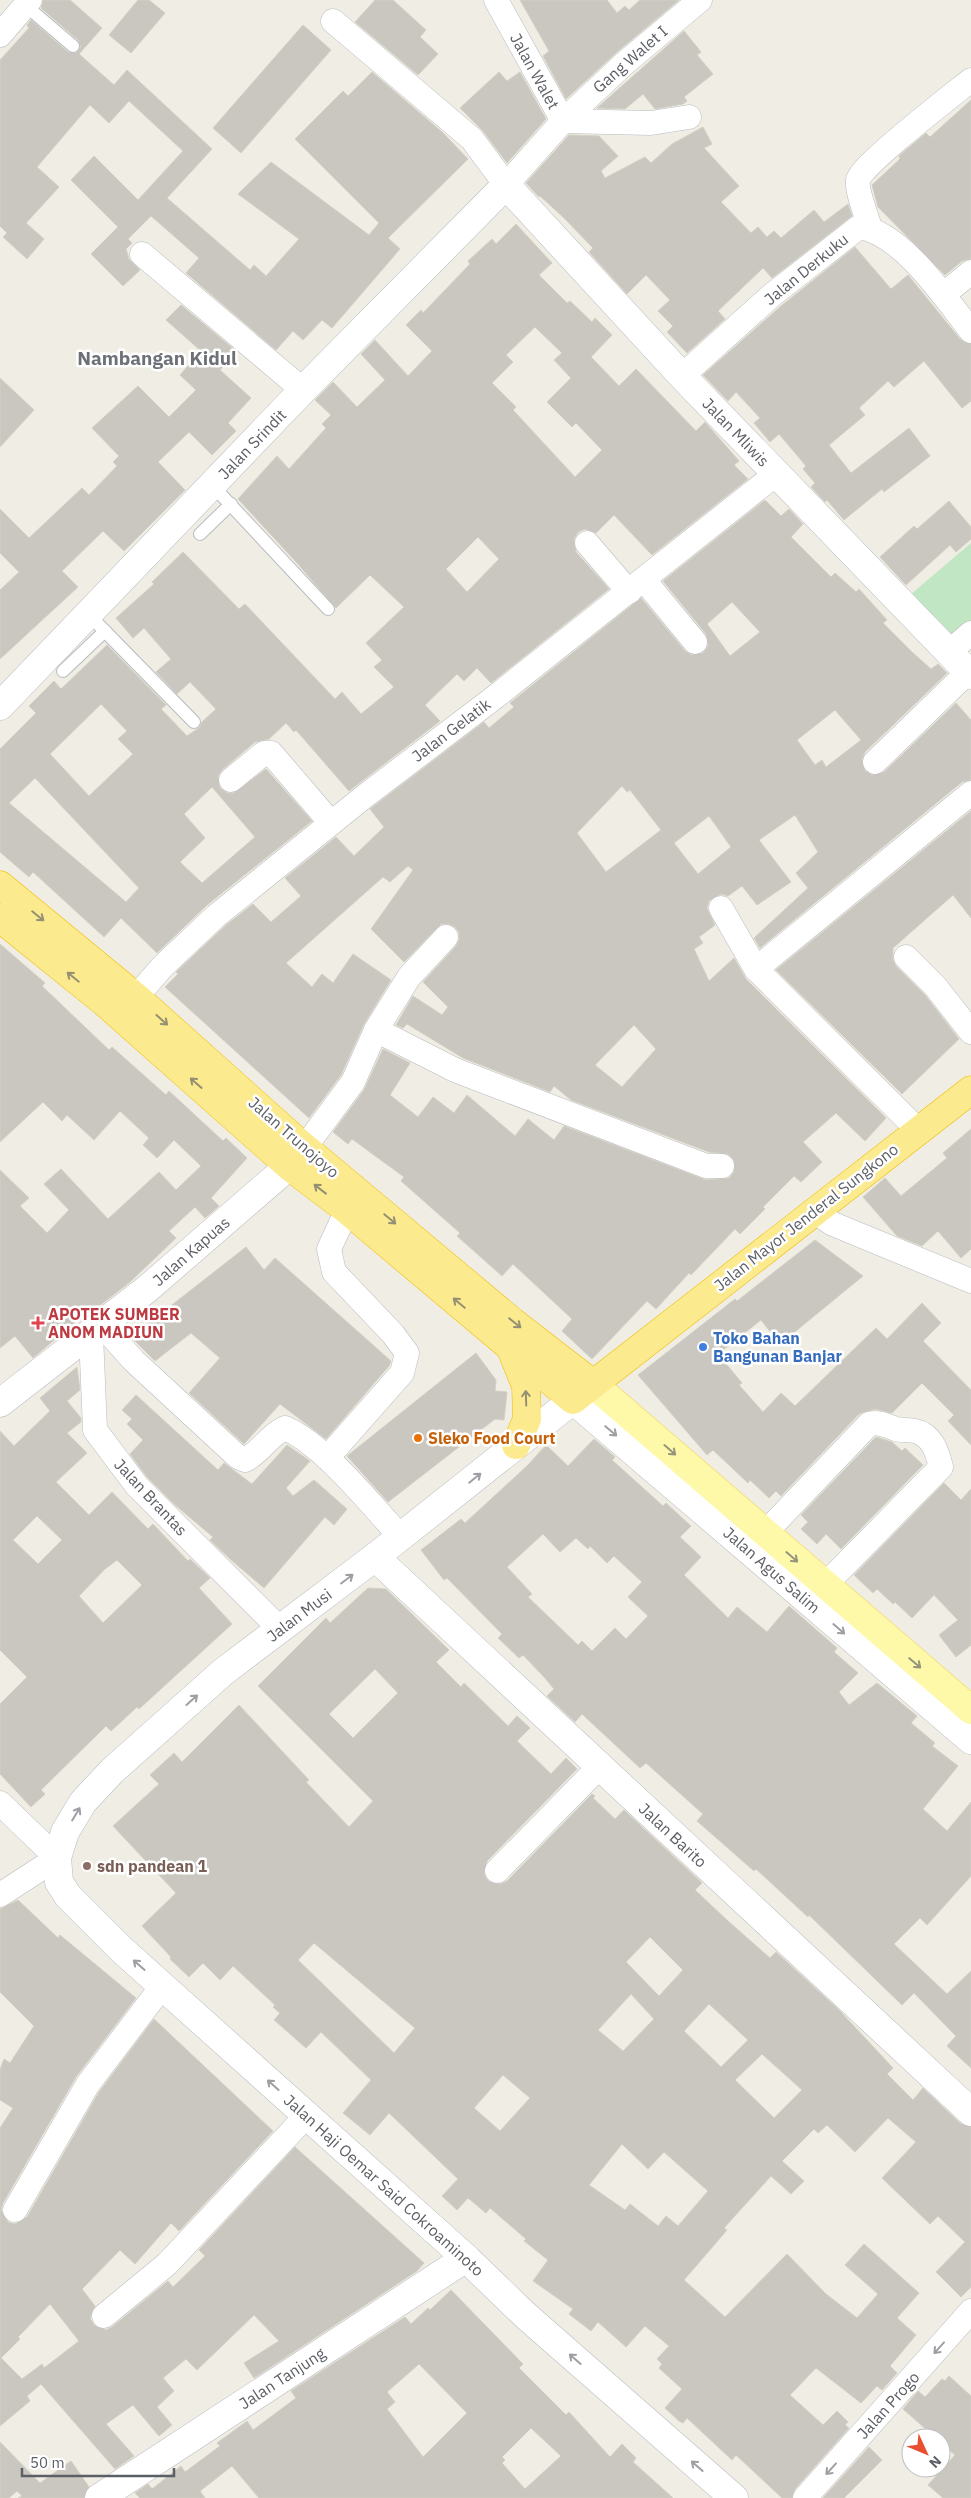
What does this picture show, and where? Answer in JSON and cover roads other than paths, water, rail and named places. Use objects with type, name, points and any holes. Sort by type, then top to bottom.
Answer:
[{"type":"highway","name":"Jalan Trunojoyo","points":[[0,885],[136,997],[297,1156]]},
{"type":"highway","name":"Jalan Trunojoyo","points":[[0,918],[354,1202],[513,1322],[583,1392]]},
{"type":"highway","name":"Jalan Mayor Jenderal Sungkono","points":[[583,1392],[816,1212],[917,1129],[971,1090]]},
{"type":"highway","name":"Jalan Trunojoyo","points":[[354,1202],[510,1345],[583,1392]]},
{"type":"highway","points":[[510,1345],[526,1386],[527,1419],[516,1445]]},
{"type":"main road","name":"Jalan Mliwis","points":[[506,185],[682,376],[970,674]]},
{"type":"main road","name":"Jalan Srindit","points":[[0,706],[96,623],[212,485],[506,185]]},
{"type":"main road","name":"Jalan Kapuas","points":[[0,1402],[147,1288],[297,1156]]},
{"type":"main road","name":"Jalan Musi","points":[[57,1858],[65,1832],[83,1802],[112,1771],[223,1672],[376,1557],[583,1392]]},
{"type":"main road","points":[[583,1392],[765,1533],[825,1585],[884,1652],[970,1729]]},
{"type":"main road","name":"Jalan Agus Salim","points":[[583,1392],[884,1652]]},
{"type":"main road","name":"Jalan Barito","points":[[376,1557],[971,2112]]},
{"type":"main road","name":"Jalan Haji Oemar Said Cokroaminoto","points":[[57,1858],[59,1882],[68,1896],[122,1950],[466,2258],[525,2315],[734,2498]]},
{"type":"main road","name":"Jalan Tanjung","points":[[99,2498],[466,2258]]},
{"type":"street","name":"Jalan Walet","points":[[496,0],[563,121],[506,185]]},
{"type":"street","name":"Gang Walet I","points":[[563,121],[626,62],[700,0]]},
{"type":"street","points":[[0,36],[28,3]]},
{"type":"street","points":[[333,21],[472,139],[506,185]]},
{"type":"street","points":[[971,80],[899,138],[859,175],[858,186],[870,228],[887,238],[909,258],[943,295],[971,331]]},
{"type":"street","points":[[563,121],[652,123],[689,117]]},
{"type":"street","name":"Jalan Derkuku","points":[[682,376],[772,295],[849,234],[859,227],[870,228]]},
{"type":"street","points":[[142,254],[303,390]]},
{"type":"street","points":[[943,295],[971,272]]},
{"type":"street","name":"Jalan Gelatik","points":[[136,997],[163,966],[216,916],[776,474]]},
{"type":"street","points":[[587,543],[695,642]]},
{"type":"street","points":[[949,652],[971,633]]},
{"type":"street","points":[[875,762],[970,674]]},
{"type":"street","points":[[231,780],[264,753],[270,753],[332,823]]},
{"type":"street","points":[[756,969],[971,793]]},
{"type":"street","points":[[720,908],[756,969],[917,1129]]},
{"type":"street","points":[[297,1156],[354,1082],[376,1030],[409,977],[446,937]]},
{"type":"street","points":[[906,957],[935,986],[971,1032]]},
{"type":"street","points":[[376,1030],[456,1070],[706,1166],[722,1166]]},
{"type":"street","points":[[327,1458],[402,1373],[407,1353],[393,1334],[334,1272],[329,1249],[354,1202]]},
{"type":"street","points":[[816,1212],[833,1224],[971,1282]]},
{"type":"street","points":[[96,1329],[134,1361],[238,1457],[246,1460],[257,1454],[277,1432],[284,1428],[295,1432],[327,1458],[401,1537]]},
{"type":"street","name":"Jalan Brantas","points":[[96,1329],[95,1430],[137,1486],[280,1629]]},
{"type":"street","points":[[765,1533],[869,1424],[877,1423],[902,1431],[914,1430],[927,1436],[937,1452],[941,1467],[825,1585]]},
{"type":"street","points":[[497,1871],[600,1766]]},
{"type":"street","points":[[0,1803],[57,1858],[0,1895]]},
{"type":"street","points":[[15,2210],[88,2084],[163,1985]]},
{"type":"street","points":[[104,2316],[167,2264],[307,2115]]},
{"type":"street","name":"Jalan Progo","points":[[805,2498],[971,2311]]},
{"type":"lane","points":[[28,3],[73,46]]},
{"type":"lane","points":[[212,485],[328,609]]},
{"type":"lane","points":[[200,534],[231,504]]},
{"type":"lane","points":[[64,671],[96,623],[194,722]]},
{"type":"place","name":"APOTEK SUMBER ANOM MADIUN","points":[[38,1323]]},
{"type":"place","name":"Toko Bahan Bangunan Banjar","points":[[703,1347]]},
{"type":"place","name":"Sleko Food Court","points":[[418,1438]]},
{"type":"place","name":"sdn pandean 1","points":[[87,1866]]},
{"type":"district","name":"Nambangan Kidul","points":[[157,358]]}]
